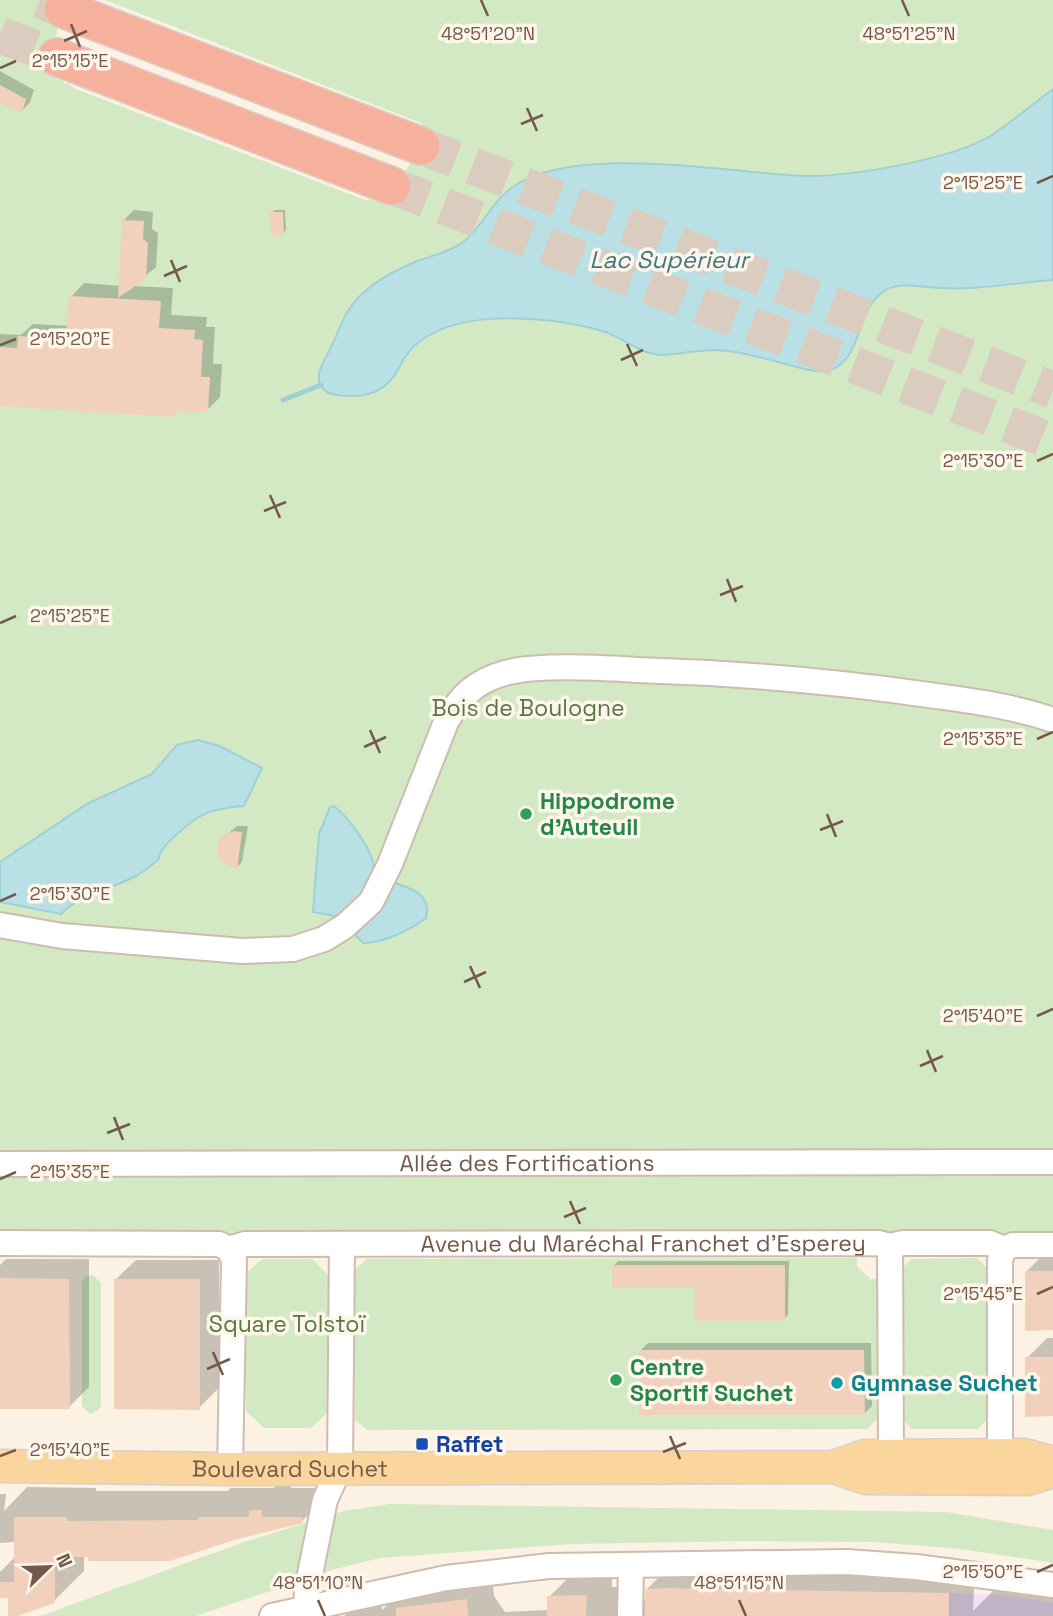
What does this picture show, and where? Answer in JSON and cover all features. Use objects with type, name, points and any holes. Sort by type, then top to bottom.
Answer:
[{"type":"highway","points":[[63,9],[421,146]]},
{"type":"highway","points":[[57,57],[393,186]]},
{"type":"main road","name":"Boulevard Suchet","points":[[833,1467],[865,1455],[1025,1455],[1053,1463]]},
{"type":"main road","name":"Boulevard Suchet","points":[[0,1466],[230,1469],[833,1467],[866,1478],[1028,1479],[1053,1471]]},
{"type":"street","points":[[0,925],[62,936],[242,951],[293,949],[324,939],[345,926],[371,902],[390,864],[446,722],[457,703],[481,683],[506,673],[608,668],[764,676],[880,688],[995,705],[1024,710],[1053,720]]},
{"type":"street","name":"Allée des Fortifications","points":[[0,1164],[1053,1162]]},
{"type":"street","name":"Avenue du Maréchal Franchet d'Esperey","points":[[0,1243],[219,1244],[229,1249],[245,1244],[852,1242],[879,1243],[890,1247],[903,1242],[990,1243],[1004,1249],[1013,1245],[1053,1245]]},
{"type":"street","points":[[306,1612],[325,1500],[340,1467],[342,1244]]},
{"type":"street","points":[[890,1247],[891,1456]]},
{"type":"street","points":[[229,1249],[233,1260],[230,1469]]},
{"type":"street","points":[[1000,1456],[1000,1260],[1004,1249]]},
{"type":"street","points":[[272,1616],[306,1612],[446,1578],[549,1566],[847,1562],[916,1567],[1053,1585]]},
{"type":"street","points":[[629,1616],[631,1565]]},
{"type":"shaded area","points":[[949,1593],[1006,1595],[1053,1603],[1053,1616],[949,1616]]},
{"type":"green space","name":"Bois de Boulogne","points":[[0,0],[63,0],[55,55],[59,75],[65,84],[365,200],[380,198],[391,191],[425,143],[426,134],[421,123],[105,0],[1053,0],[1053,1235],[0,1234]]},
{"type":"green space","name":"Centre Sportif Suchet","points":[[857,1258],[857,1266],[870,1279],[877,1279],[877,1419],[867,1429],[367,1430],[355,1420],[354,1271],[366,1259]]},
{"type":"green space","points":[[978,1258],[986,1267],[986,1421],[978,1429],[912,1429],[904,1421],[903,1267],[911,1259]]},
{"type":"green space","name":"Square Tolstoï","points":[[262,1259],[312,1259],[328,1275],[328,1412],[311,1428],[264,1428],[246,1411],[245,1274]]},
{"type":"green space","points":[[93,1275],[101,1283],[101,1406],[90,1414],[82,1406],[82,1281],[86,1276]]},
{"type":"green space","points":[[390,1504],[946,1512],[1053,1530],[1053,1563],[961,1549],[875,1542],[573,1544],[380,1558],[335,1569],[196,1616],[40,1616],[244,1542],[344,1511]]},
{"type":"water","name":"Lac Supérieur","points":[[1053,89],[1053,280],[974,288],[896,286],[886,290],[869,308],[848,356],[830,370],[809,370],[725,351],[655,354],[610,334],[578,325],[521,318],[491,319],[462,323],[436,332],[415,346],[390,381],[371,393],[336,395],[322,388],[319,378],[321,368],[343,320],[361,295],[396,271],[462,243],[506,193],[540,174],[574,166],[613,163],[804,176],[874,170],[928,159],[975,144],[1000,130]]},
{"type":"water","points":[[198,740],[220,746],[262,768],[244,806],[213,811],[198,817],[174,837],[162,850],[158,860],[142,873],[87,896],[61,914],[0,902],[0,862],[87,804],[152,774],[177,745]]},
{"type":"water","points":[[334,806],[360,836],[373,865],[371,879],[364,891],[340,917],[313,912],[319,834],[330,807]]},
{"type":"water","points":[[389,881],[411,889],[422,897],[426,902],[426,918],[396,935],[363,943],[355,935],[369,919]]},
{"type":"building","points":[[0,85],[26,99],[22,113],[0,104]]},
{"type":"building","points":[[270,212],[283,212],[284,235],[271,235]]},
{"type":"building","points":[[122,220],[144,221],[143,239],[148,243],[146,279],[118,298]]},
{"type":"building","points":[[69,296],[161,301],[159,328],[195,330],[194,339],[203,340],[201,377],[210,377],[208,412],[177,411],[177,414],[172,413],[172,417],[0,406],[0,347],[17,348],[18,336],[66,339]]},
{"type":"building","points":[[234,831],[242,832],[237,870],[222,863],[217,851],[220,839]]},
{"type":"building","points":[[612,1265],[785,1265],[785,1321],[695,1321],[695,1288],[612,1288]]},
{"type":"building","points":[[1025,1271],[1053,1271],[1053,1330],[1025,1331]]},
{"type":"building","points":[[0,1278],[69,1279],[70,1409],[0,1409]]},
{"type":"building","points":[[114,1279],[200,1279],[200,1410],[114,1409]]},
{"type":"building","points":[[639,1350],[864,1350],[865,1415],[639,1415]]},
{"type":"building","points":[[1025,1357],[1053,1357],[1053,1416],[1025,1417]]},
{"type":"building","points":[[249,1510],[262,1510],[262,1517],[302,1517],[303,1523],[234,1540],[170,1561],[88,1561],[88,1557],[55,1557],[55,1603],[18,1616],[8,1616],[8,1598],[0,1598],[0,1582],[14,1582],[14,1517],[67,1517],[67,1521],[198,1520],[198,1517],[249,1517]]},
{"type":"building","points":[[645,1589],[949,1593],[949,1616],[645,1616]]},
{"type":"building","points":[[547,1596],[587,1596],[586,1616],[547,1616]]},
{"type":"building","points":[[467,1599],[468,1616],[396,1616],[396,1608]]},
{"type":"waterway","points":[[283,400],[321,385]]},
{"type":"tunnel","points":[[40,0],[63,9]]},
{"type":"tunnel","points":[[0,35],[57,57]]},
{"type":"tunnel","points":[[421,146],[1053,390]]},
{"type":"tunnel","points":[[392,186],[1053,442]]},
{"type":"place","name":"Hippodrome d'Auteuil","points":[[526,814]]},
{"type":"place","name":"Centre Sportif Suchet","points":[[616,1380]]},
{"type":"place","name":"Gymnase Suchet","points":[[837,1383]]},
{"type":"place","name":"Raffet","points":[[422,1444]]}]
